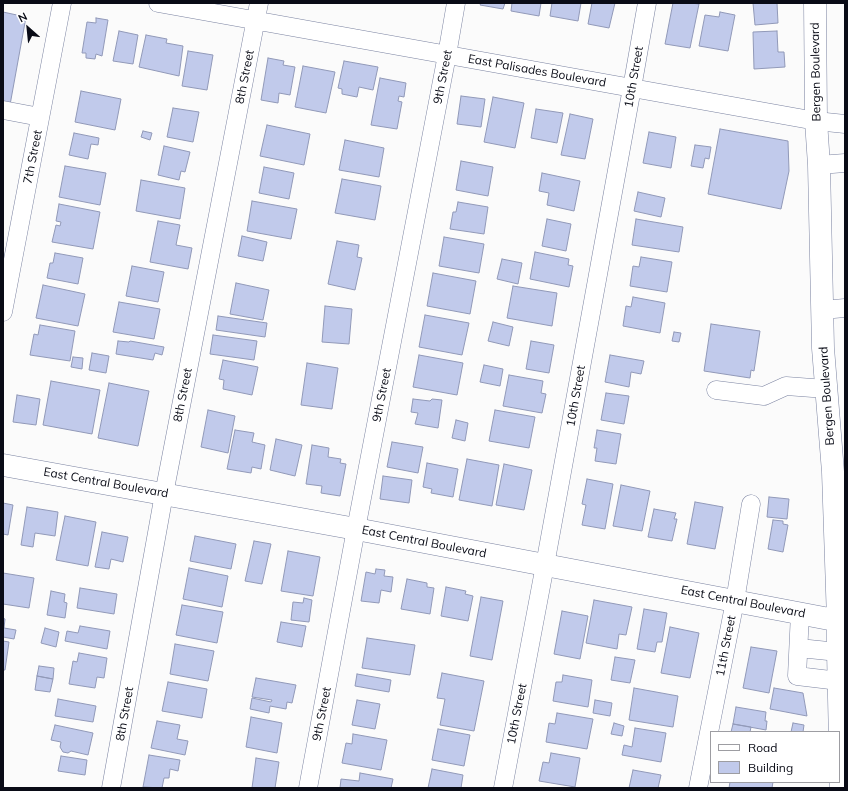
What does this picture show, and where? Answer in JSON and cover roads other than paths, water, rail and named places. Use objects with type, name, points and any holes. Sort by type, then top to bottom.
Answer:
[{"type":"main road","name":"Bergen Boulevard","points":[[815,3],[816,122],[819,165],[823,348],[833,472],[841,621],[838,652],[840,731]]},
{"type":"main road","name":"East Central Boulevard","points":[[3,465],[356,529],[841,621]]},
{"type":"main road","name":"Bergen Boulevard","points":[[840,734],[841,788]]},
{"type":"street","name":"7th Street","points":[[3,312],[62,3]]},
{"type":"street","name":"East Palisades Boulevard","points":[[158,3],[816,122],[845,124]]},
{"type":"street","name":"8th Street","points":[[111,788],[164,494],[259,3]]},
{"type":"street","name":"9th Street","points":[[308,788],[456,3]]},
{"type":"street","name":"10th Street","points":[[503,788],[647,3]]},
{"type":"street","points":[[3,110],[40,117]]},
{"type":"street","points":[[819,165],[845,163]]},
{"type":"street","points":[[822,310],[845,308]]},
{"type":"street","points":[[716,390],[764,396],[786,386],[826,389]]},
{"type":"street","name":"11th Street","points":[[698,788],[735,601],[751,504]]},
{"type":"street","points":[[800,613],[797,676],[839,681]]},
{"type":"street","points":[[799,648],[838,652]]}]
